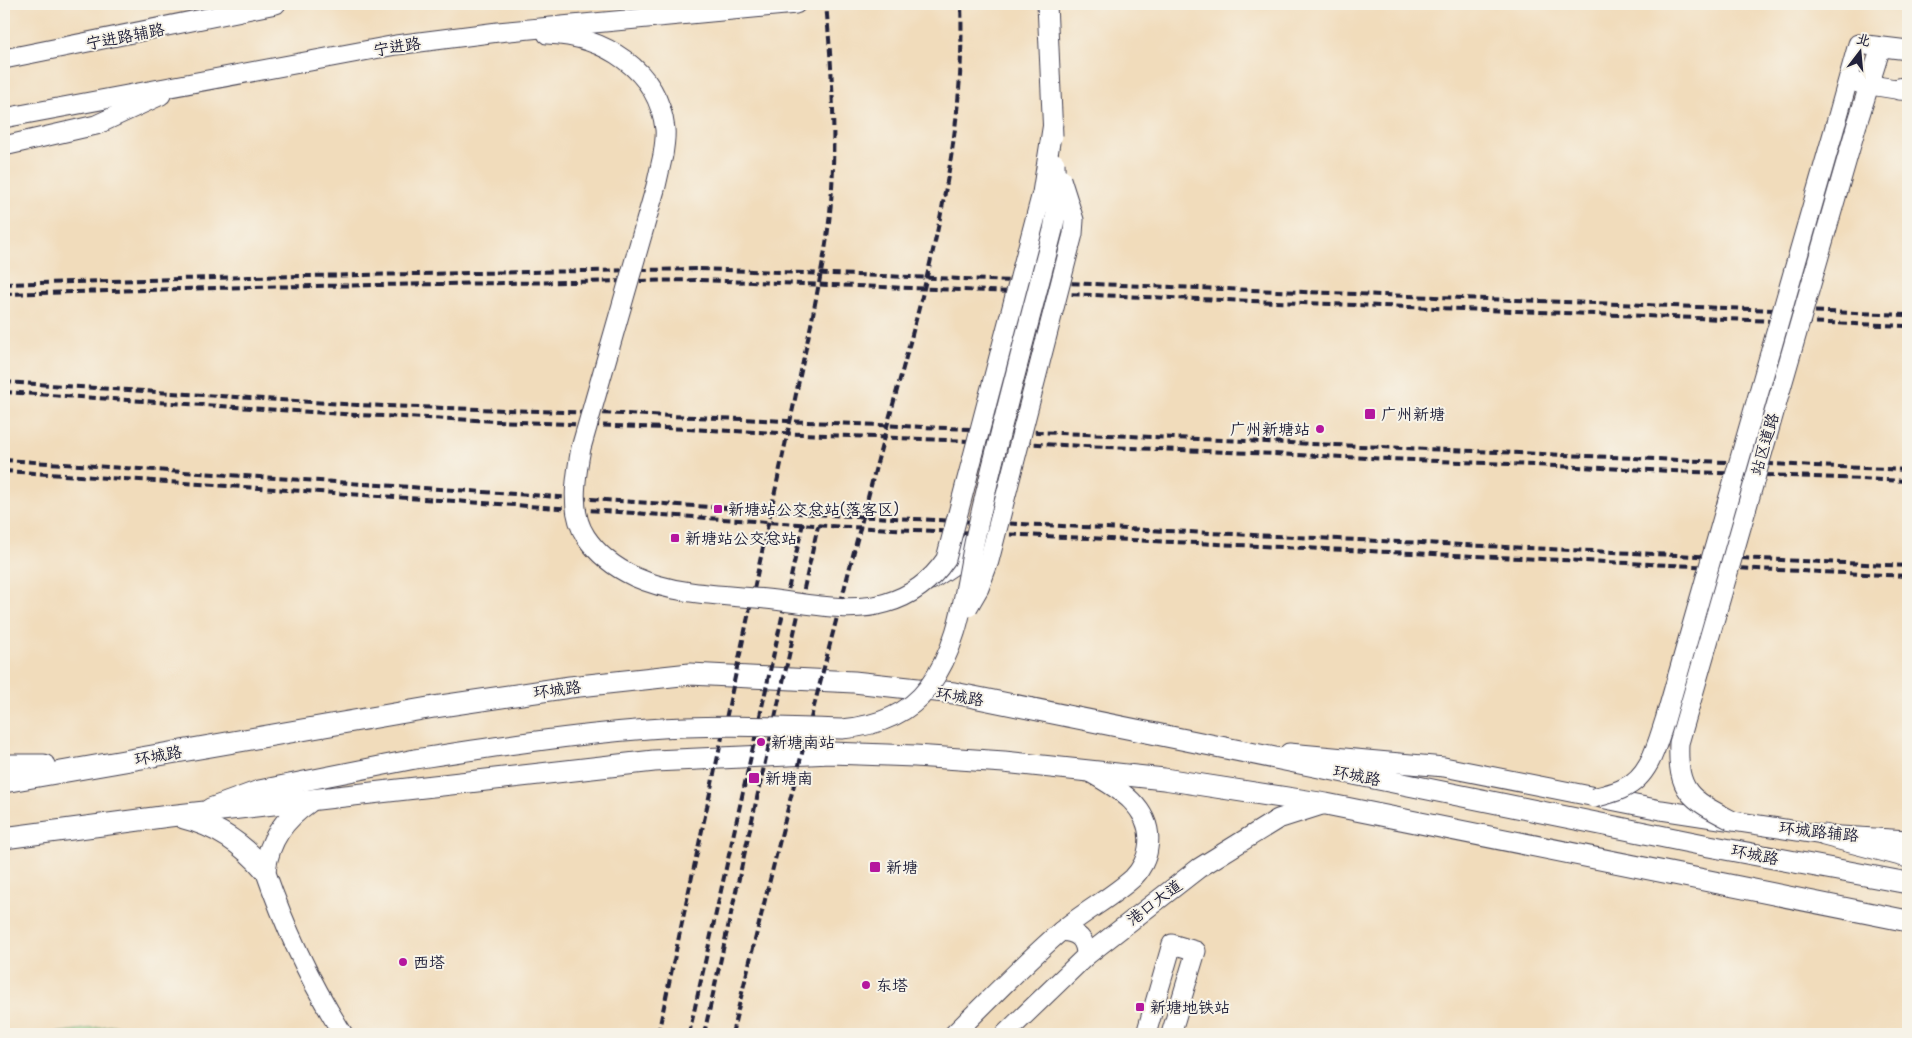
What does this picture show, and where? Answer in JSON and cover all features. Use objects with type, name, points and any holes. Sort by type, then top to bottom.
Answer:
[{"type":"main road","name":"环城路","points":[[4,782],[434,707],[570,687],[690,674],[752,676],[854,682],[954,693],[1709,846],[1908,883]]},
{"type":"main road","points":[[4,838],[168,816],[310,802],[552,771],[654,761],[831,753],[1004,762],[1164,780],[1326,804],[1908,921]]},
{"type":"main road","points":[[4,765],[96,766]]},
{"type":"main road","points":[[265,870],[269,848],[281,826],[297,810],[310,802]]},
{"type":"main road","points":[[168,816],[201,823],[223,833],[243,847],[265,870]]},
{"type":"main road","points":[[1824,835],[1908,857]]},
{"type":"street","name":"宁进路辅路","points":[[4,59],[276,4]]},
{"type":"street","name":"宁进路","points":[[4,118],[396,45],[498,32],[796,4]]},
{"type":"street","points":[[960,621],[976,535],[1056,213],[1047,4]]},
{"type":"street","points":[[498,32],[552,34],[588,41],[618,54],[638,70],[654,89],[662,109],[665,131],[663,156],[581,448],[576,486],[576,503],[585,536],[607,560],[620,569],[652,583],[688,591],[862,608],[885,604],[909,595],[937,572],[946,559],[951,544],[1042,193],[1053,123]]},
{"type":"street","name":"站区道路","points":[[1594,798],[1624,788],[1635,781],[1653,755],[1665,720],[1858,44],[1881,47],[1857,124],[1679,743],[1680,774],[1688,791],[1700,804],[1731,820]]},
{"type":"street","points":[[1881,47],[1908,50]]},
{"type":"street","points":[[1847,82],[1905,89]]},
{"type":"street","points":[[4,146],[96,125],[182,84]]},
{"type":"street","points":[[195,814],[259,790],[415,759],[534,741],[650,729],[718,726],[842,729],[860,727],[899,714],[915,702],[939,671],[960,621],[979,588],[989,562],[1073,234],[1072,213],[1055,160]]},
{"type":"street","points":[[923,584],[955,564],[976,535]]},
{"type":"street","name":"环城路辅路","points":[[1232,749],[1444,767],[1594,798],[1824,835],[1908,840]]},
{"type":"street","name":"港口大道","points":[[954,1034],[1060,931],[1135,876],[1144,862],[1149,843],[1149,832],[1142,815],[1122,792],[1086,771]]},
{"type":"street","name":"港口大道","points":[[1005,1034],[1086,956],[1199,868],[1247,836],[1278,819],[1326,804]]},
{"type":"street","points":[[265,870],[292,942],[313,985],[342,1034]]},
{"type":"street","points":[[1060,931],[1071,932],[1081,938],[1084,942],[1086,956]]},
{"type":"street","points":[[1146,1034],[1172,944],[1196,951],[1171,1034]]},
{"type":"green space","points":[[113,1025],[142,1034],[47,1034]]},
{"type":"railway","points":[[658,1034],[812,320],[825,247],[830,208],[833,150],[831,62],[826,4]]},
{"type":"railway","points":[[732,1034],[819,686],[935,243],[947,184],[956,124],[961,64],[961,4]]},
{"type":"railway","points":[[4,284],[249,277],[699,269],[1908,315]]},
{"type":"railway","points":[[4,294],[250,287],[699,280],[1908,326]]},
{"type":"railway","points":[[4,382],[357,405],[626,414],[1908,470]]},
{"type":"railway","points":[[4,392],[357,415],[1908,481]]},
{"type":"railway","points":[[4,460],[830,515],[1908,566]]},
{"type":"railway","points":[[4,471],[828,526],[1908,576]]},
{"type":"railway","points":[[689,1034],[803,523]]},
{"type":"railway","points":[[704,1034],[818,526]]},
{"type":"place","name":"广州新塘","points":[[1370,414]]},
{"type":"place","name":"广州新塘站","points":[[1320,429]]},
{"type":"place","name":"新塘站公交总站(落客区)","points":[[718,509]]},
{"type":"place","name":"新塘站公交总站","points":[[675,538]]},
{"type":"place","name":"新塘南站","points":[[761,742]]},
{"type":"place","name":"新塘南","points":[[754,778]]},
{"type":"place","name":"新塘","points":[[875,867]]},
{"type":"place","name":"西塔","points":[[403,962]]},
{"type":"place","name":"东塔","points":[[866,985]]},
{"type":"place","name":"新塘地铁站","points":[[1140,1007]]}]
